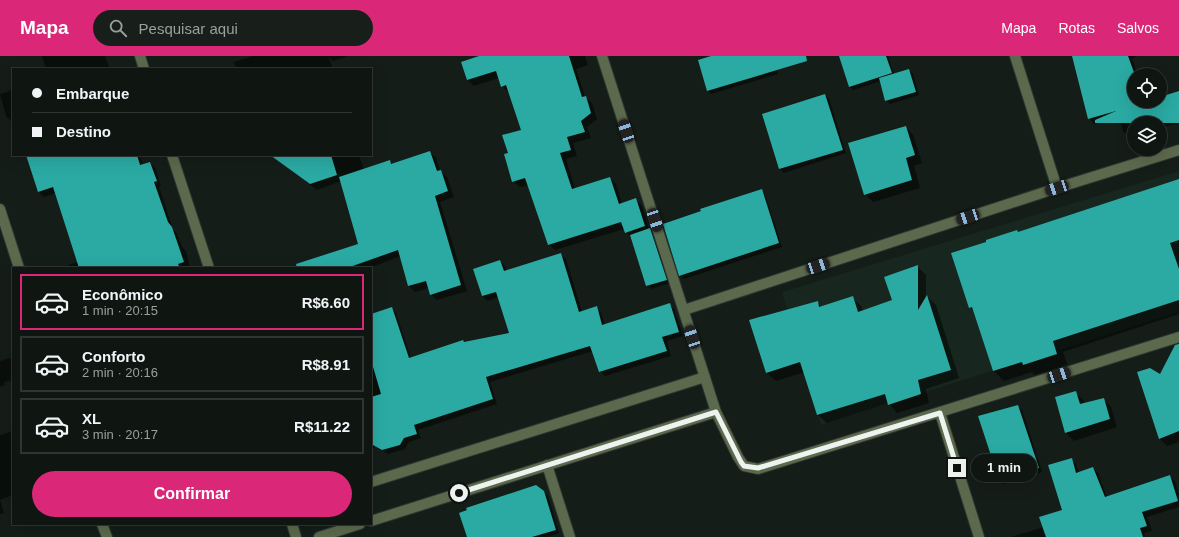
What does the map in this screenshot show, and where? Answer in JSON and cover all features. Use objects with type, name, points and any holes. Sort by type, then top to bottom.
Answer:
[{"type":"street","points":[[140,56],[144,68]]},
{"type":"street","points":[[602,56],[716,412],[744,466],[758,468],[940,413],[1179,337]]},
{"type":"street","points":[[1015,56],[1057,188]]},
{"type":"street","points":[[684,310],[1057,188],[1179,150]]},
{"type":"street","points":[[172,156],[209,267]]},
{"type":"street","points":[[0,209],[19,267]]},
{"type":"street","points":[[372,482],[705,377]]},
{"type":"street","points":[[372,521],[716,412]]},
{"type":"street","points":[[940,413],[979,537]]},
{"type":"street","points":[[547,465],[570,537]]},
{"type":"street","points":[[102,525],[107,537]]},
{"type":"street","points":[[292,525],[296,537]]},
{"type":"street","points":[[319,537],[357,525]]},
{"type":"shaded area","points":[[1179,171],[1179,312],[821,425],[782,292]]},
{"type":"building","points":[[479,56],[569,56],[582,97],[586,96],[591,113],[581,121],[585,132],[567,137],[571,150],[560,153],[572,189],[610,177],[619,204],[636,198],[645,226],[625,233],[621,222],[548,245],[525,178],[512,182],[504,154],[508,153],[502,135],[521,130],[506,85],[501,87],[496,71],[467,80],[461,62]]},
{"type":"building","points":[[711,56],[806,56],[807,61],[707,91],[698,60]]},
{"type":"building","points":[[839,56],[886,56],[892,73],[849,87]]},
{"type":"building","points":[[1072,56],[1128,56],[1132,68],[1127,68],[1127,108],[1167,108],[1167,95],[1179,91],[1179,123],[1167,123],[1167,116],[1127,116],[1127,123],[1095,123],[1095,120],[1116,111],[1088,119]]},
{"type":"building","points":[[909,69],[916,92],[885,101],[879,78]]},
{"type":"building","points":[[825,94],[843,150],[779,169],[762,114]]},
{"type":"building","points":[[906,126],[915,155],[906,158],[912,180],[864,195],[848,143]]},
{"type":"building","points":[[430,151],[437,171],[441,170],[448,191],[435,196],[461,285],[430,295],[426,281],[408,286],[398,250],[350,267],[297,267],[296,264],[358,244],[339,177],[390,160],[391,164]]},
{"type":"building","points":[[26,156],[137,156],[140,165],[150,162],[157,181],[154,182],[184,262],[178,264],[180,267],[79,267],[53,187],[38,192]]},
{"type":"building","points":[[271,156],[331,156],[337,175],[310,184]]},
{"type":"building","points":[[1179,179],[1179,240],[1170,243],[1179,269],[1179,300],[1053,341],[1057,354],[1023,365],[1022,362],[993,371],[972,307],[969,308],[951,253],[986,242],[986,240],[1017,230],[1018,232]]},
{"type":"building","points":[[762,189],[779,243],[679,276],[663,224],[701,211],[700,209]]},
{"type":"building","points":[[650,228],[667,280],[646,286],[630,235]]},
{"type":"building","points":[[561,253],[579,312],[597,306],[602,325],[670,303],[679,332],[662,337],[667,351],[599,372],[590,346],[486,377],[493,399],[414,425],[417,434],[404,438],[400,445],[382,450],[372,445],[372,397],[381,394],[372,363],[372,314],[392,307],[409,358],[463,340],[464,342],[509,333],[496,292],[482,296],[473,269],[500,260],[504,271]]},
{"type":"building","points":[[918,265],[918,310],[927,295],[951,370],[918,380],[921,394],[888,405],[885,394],[817,415],[800,362],[766,373],[749,320],[818,301],[819,307],[853,296],[858,312],[892,300],[884,277]]},
{"type":"building","points":[[1179,344],[1179,431],[1159,439],[1137,372],[1150,368],[1160,374],[1175,345]]},
{"type":"building","points":[[1076,391],[1080,404],[1104,398],[1110,419],[1065,433],[1055,397]]},
{"type":"building","points":[[1018,405],[1039,468],[999,480],[978,416]]},
{"type":"building","points":[[1072,458],[1076,473],[1093,467],[1105,497],[1170,475],[1178,501],[1142,512],[1147,526],[1140,528],[1143,537],[1046,537],[1039,517],[1062,510],[1048,465]]},
{"type":"building","points":[[536,485],[544,491],[556,530],[532,537],[467,537],[459,513],[467,510],[466,508]]},
{"type":"route","points":[[459,493],[716,412],[741,462],[744,466],[751,468],[758,468],[940,413],[957,468]]}]
